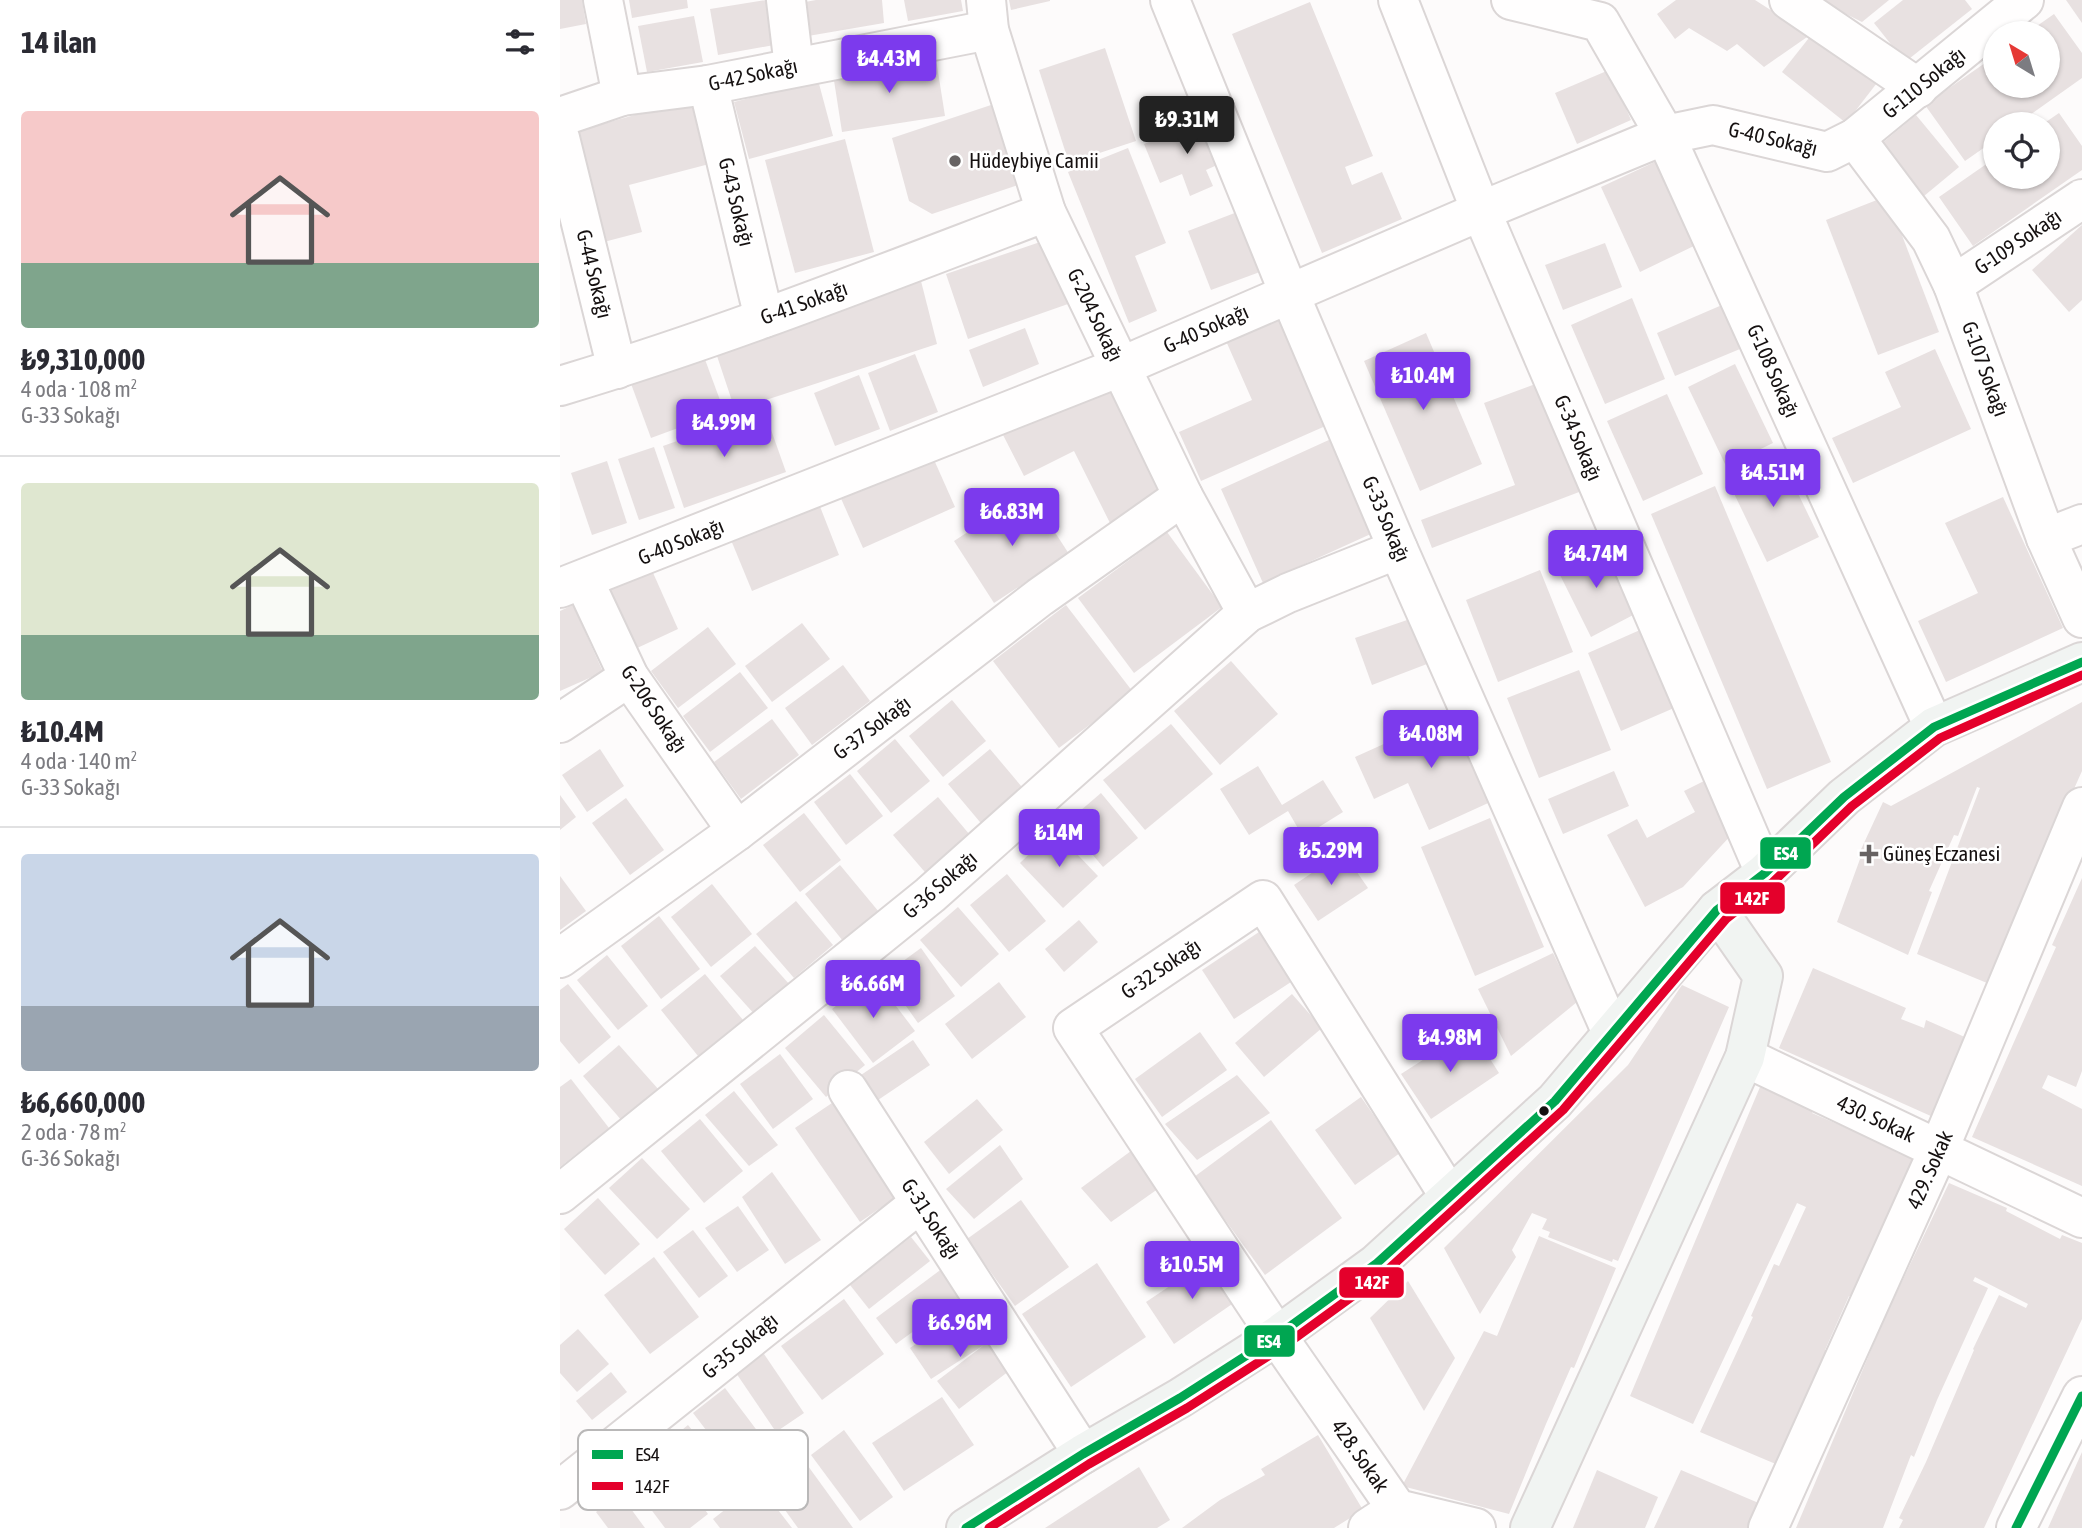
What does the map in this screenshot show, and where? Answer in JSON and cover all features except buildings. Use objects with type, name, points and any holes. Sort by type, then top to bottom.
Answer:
[{"type":"main road","points":[[988,1522],[1083,1454],[1180,1398],[1277,1336],[1376,1264],[1555,1101],[1717,910],[1765,873],[1844,797],[1934,727],[2082,662]]},
{"type":"main road","points":[[1530,1528],[1745,1057],[1763,976],[1717,910]]},
{"type":"street","points":[[603,0],[622,96]]},
{"type":"street","points":[[786,0],[794,66]]},
{"type":"street","name":"G-33 Sokağı","points":[[1170,0],[1289,293],[1398,549],[1612,1033]]},
{"type":"street","name":"G-34 Sokağı","points":[[1398,0],[1481,211],[1765,873]]},
{"type":"street","name":"G-108 Sokağı","points":[[1511,0],[1600,22],[1665,135],[1934,727]]},
{"type":"street","points":[[1789,0],[1918,88]]},
{"type":"street","name":"G-110 Sokağı","points":[[1855,138],[2024,0]]},
{"type":"street","name":"G-42 Sokağı","points":[[560,117],[622,96],[708,85],[794,66],[988,15]]},
{"type":"street","name":"G-204 Sokağı","points":[[988,15],[1046,212],[1183,496],[1247,613]]},
{"type":"street","name":"G-43 Sokağı","points":[[708,85],[764,318]]},
{"type":"street","name":"G-40 Sokağı","points":[[572,584],[1120,367],[1481,211],[1665,135],[1713,125],[1827,152],[1855,138]]},
{"type":"street","name":"G-44 Sokağı","points":[[560,138],[617,369]]},
{"type":"street","name":"G-107 Sokağı","points":[[1855,138],[1931,239],[1953,285],[2046,538],[2082,618]]},
{"type":"street","name":"G-109 Sokağı","points":[[1953,285],[2082,199]]},
{"type":"street","name":"G-41 Sokağı","points":[[560,386],[764,318],[1046,212]]},
{"type":"street","name":"G-37 Sokağı","points":[[560,958],[737,831],[1040,597],[1183,496]]},
{"type":"street","points":[[2046,538],[2082,524]]},
{"type":"street","name":"G-36 Sokağı","points":[[560,1194],[930,895],[1247,613],[1398,549]]},
{"type":"street","name":"G-206 Sokağı","points":[[572,584],[629,677],[737,831]]},
{"type":"street","points":[[560,723],[629,677]]},
{"type":"street","name":"429. Sokak","points":[[1768,1528],[1939,1149],[2082,807]]},
{"type":"street","name":"G-32 Sokağı","points":[[1277,1336],[1073,1028],[1263,900],[1450,1197]]},
{"type":"street","name":"430. Sokak","points":[[1745,1057],[2082,1218]]},
{"type":"street","name":"G-31 Sokağı","points":[[848,1090],[1083,1454]]},
{"type":"street","name":"G-35 Sokağı","points":[[635,1430],[920,1203]]},
{"type":"street","name":"428. Sokak","points":[[1277,1336],[1383,1518],[1476,1528]]},
{"type":"street","points":[[2016,1528],[2082,1396]]},
{"type":"street","name":"G-35 Sokağı","points":[[560,1490],[578,1476]]},
{"type":"transit line","name":"ES4","points":[[966,1528],[1277,1336],[1376,1264],[1555,1101],[1717,910],[1765,873],[1844,797],[1934,727],[2082,662]]},
{"type":"transit line","name":"142F","points":[[989,1528],[1284,1346],[1383,1274],[1563,1110],[1726,919],[1773,882],[1852,806],[1940,738],[2082,675]]},
{"type":"transit line","name":"ES4","points":[[2016,1528],[2082,1396]]},
{"type":"place","name":"Hüdeybiye Camii","points":[[955,161]]},
{"type":"place","name":"Güneş Eczanesi","points":[[1869,854]]}]
